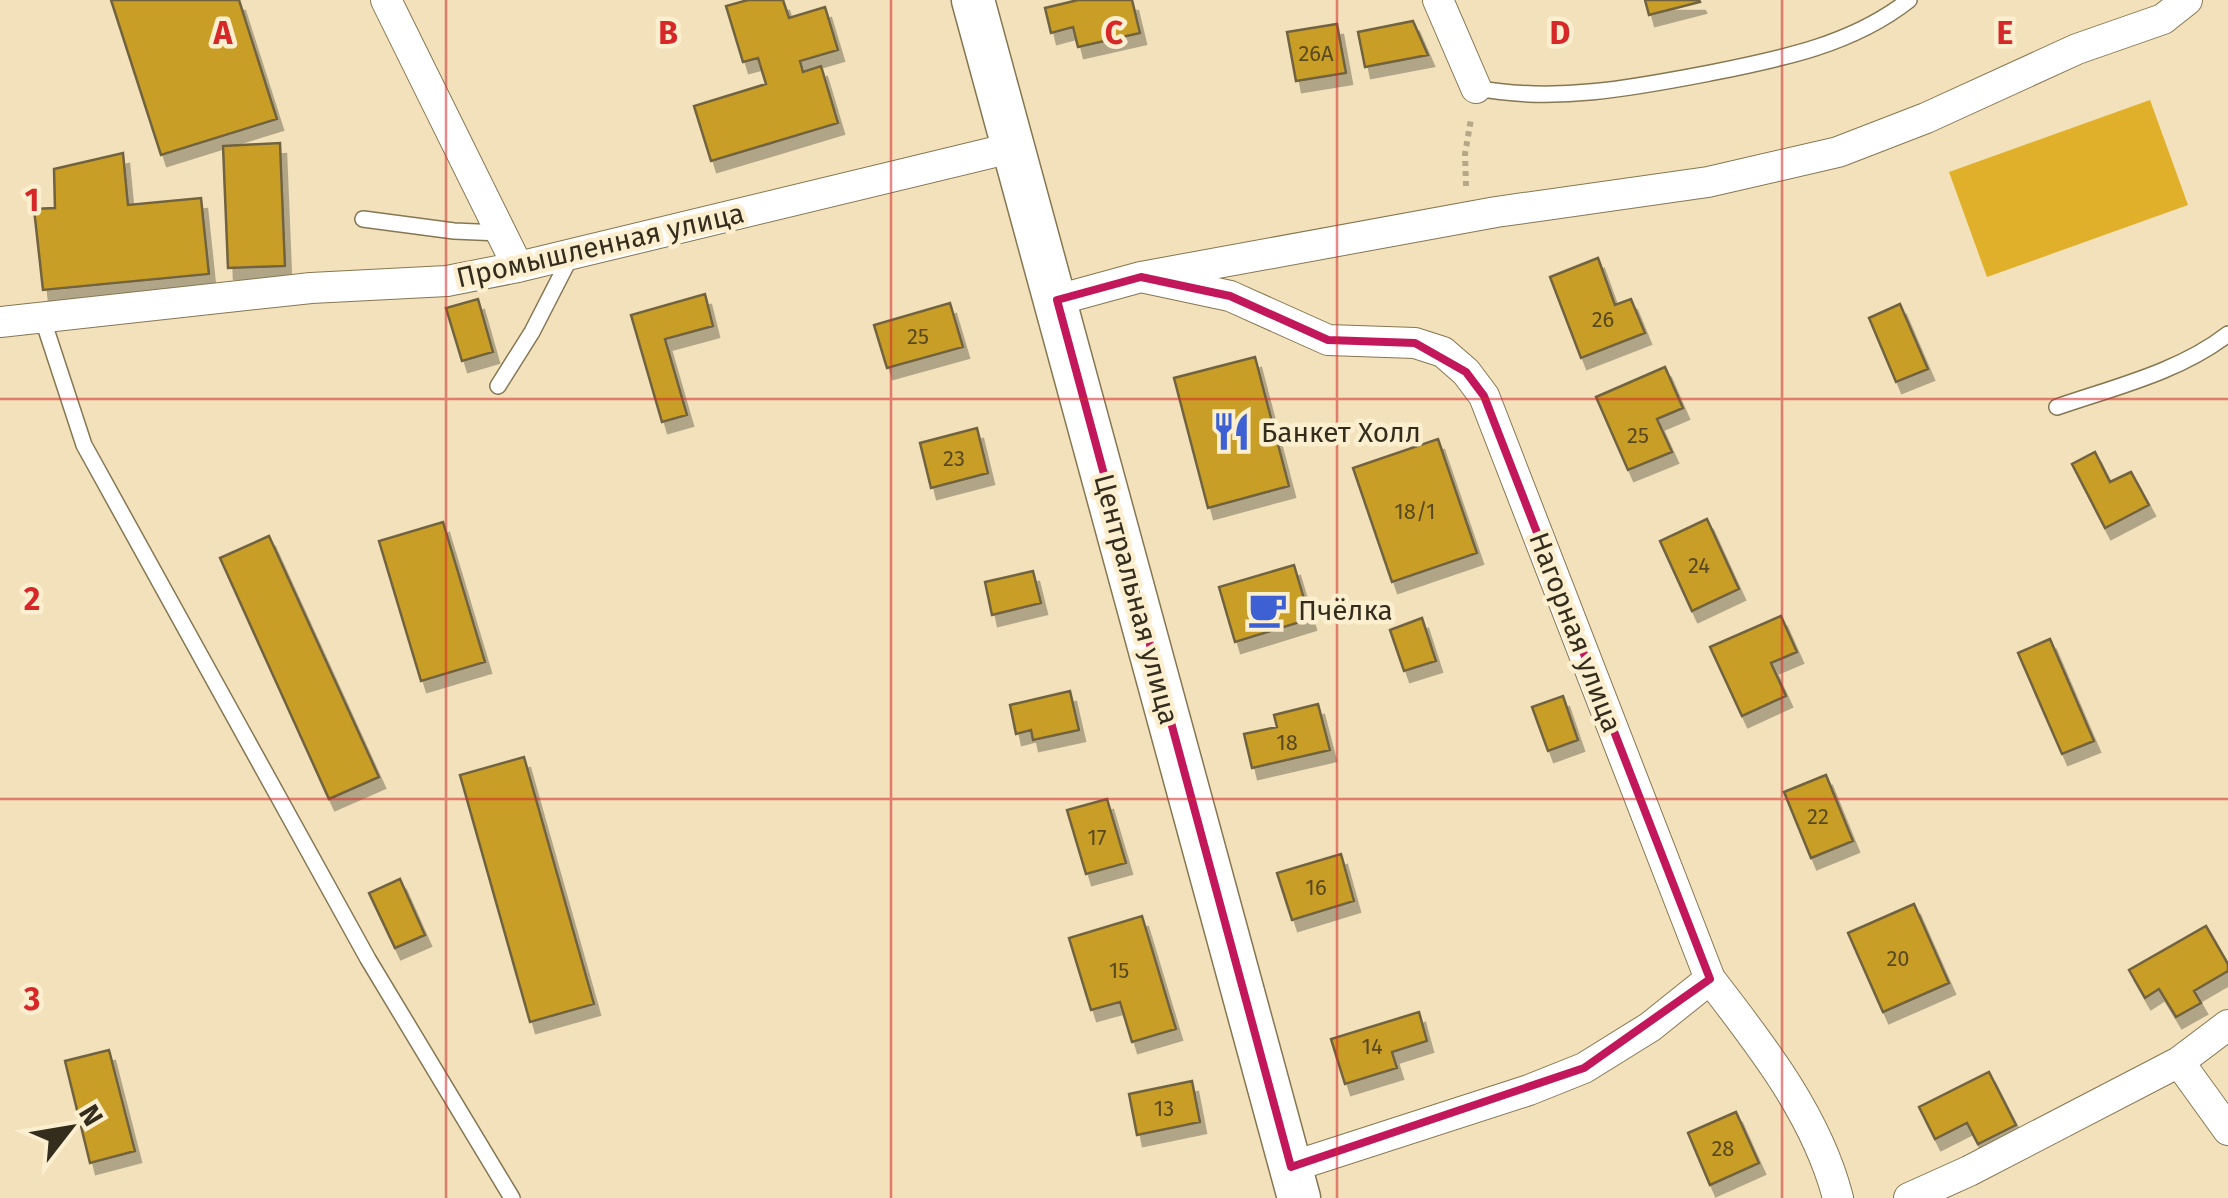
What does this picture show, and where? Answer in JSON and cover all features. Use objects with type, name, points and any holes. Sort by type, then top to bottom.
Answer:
[{"type":"main road","name":"Центральная улица","points":[[973,0],[1295,1182]]},
{"type":"street","points":[[386,0],[518,267]]},
{"type":"street","points":[[1438,0],[1476,88]]},
{"type":"street","points":[[1056,300],[1141,277],[1466,218],[1708,182],[1838,152],[1926,118],[2077,49],[2163,19],[2187,0]]},
{"type":"street","name":"Промышленная улица","points":[[0,322],[311,288],[447,281],[1015,147]]},
{"type":"street","name":"Нагорная улица","points":[[1141,277],[1230,296],[1328,340],[1415,344],[1443,352],[1466,372],[1484,396],[1710,979],[1752,1031],[1793,1096],[1831,1170],[1838,1198]]},
{"type":"street","points":[[1295,1182],[1584,1068],[1650,1027],[1710,979]]},
{"type":"street","points":[[1908,1198],[1969,1171],[2178,1062],[2228,1025]]},
{"type":"street","points":[[2178,1062],[2228,1130]]},
{"type":"lane","points":[[1476,88],[1503,93],[1614,92],[1825,46],[1874,23],[1909,0]]},
{"type":"lane","points":[[363,219],[500,233]]},
{"type":"lane","points":[[498,386],[532,332],[572,254]]},
{"type":"lane","points":[[42,317],[84,446],[368,959],[512,1198]]},
{"type":"lane","points":[[2057,406],[2164,370],[2204,352],[2228,334]]},
{"type":"path","points":[[1466,218],[1465,154],[1476,88]]},
{"type":"highlighted area","points":[[1141,277],[1230,296],[1328,340],[1415,343],[1466,372],[1484,396],[1710,979],[1584,1068],[1291,1167],[1057,300]]},
{"type":"shaded area","points":[[2150,100],[2188,205],[1987,277],[1949,172]]},
{"type":"building","points":[[111,0],[239,0],[277,119],[161,155]]},
{"type":"building","points":[[748,0],[783,0],[789,18],[825,7],[838,50],[800,61],[803,72],[821,66],[838,123],[711,161],[694,106],[766,84],[758,58],[743,62],[726,6]]},
{"type":"building","points":[[1078,0],[1132,0],[1140,33],[1078,47],[1073,27],[1051,33],[1045,8]]},
{"type":"building","points":[[1645,0],[1699,0],[1700,2],[1649,15]]},
{"type":"building","points":[[1413,21],[1428,55],[1365,67],[1358,32]]},
{"type":"building","points":[[1337,24],[1346,73],[1296,81],[1287,32]]},
{"type":"building","points":[[280,143],[285,266],[228,268],[223,146]]},
{"type":"building","points":[[123,153],[128,205],[201,198],[209,274],[43,290],[34,209],[55,208],[54,169]]},
{"type":"building","points":[[1598,258],[1615,305],[1631,299],[1645,333],[1581,358],[1550,277]]},
{"type":"building","points":[[705,294],[713,326],[665,339],[687,415],[662,422],[631,315]]},
{"type":"building","points":[[478,299],[493,352],[462,361],[446,308]]},
{"type":"building","points":[[950,303],[963,347],[887,368],[874,325]]},
{"type":"building","points":[[1900,304],[1928,369],[1896,382],[1869,318]]},
{"type":"building","name":"Банкет Холл","points":[[1255,357],[1289,486],[1208,508],[1174,378]]},
{"type":"building","points":[[1665,367],[1683,408],[1657,419],[1672,452],[1628,470],[1596,397]]},
{"type":"building","points":[[977,428],[988,473],[931,488],[920,443]]},
{"type":"building","points":[[1438,439],[1477,553],[1392,582],[1353,468]]},
{"type":"building","points":[[2095,452],[2110,482],[2131,472],[2149,505],[2105,528],[2072,464]]},
{"type":"building","points":[[1707,519],[1739,589],[1692,611],[1660,541]]},
{"type":"building","points":[[443,522],[485,662],[421,681],[379,541]]},
{"type":"building","points":[[269,536],[379,777],[329,799],[220,558]]},
{"type":"building","points":[[1294,565],[1310,619],[1235,642],[1219,587]]},
{"type":"building","points":[[1033,571],[1041,603],[992,615],[985,582]]},
{"type":"building","points":[[1781,616],[1797,652],[1771,663],[1786,696],[1742,716],[1710,647]]},
{"type":"building","points":[[1422,618],[1436,661],[1404,671],[1390,630]]},
{"type":"building","points":[[2050,639],[2094,741],[2062,754],[2018,653]]},
{"type":"building","points":[[1070,691],[1079,730],[1033,740],[1031,730],[1016,734],[1010,705]]},
{"type":"building","points":[[1563,696],[1578,740],[1548,751],[1532,707]]},
{"type":"building","points":[[1318,704],[1330,750],[1252,768],[1244,734],[1277,727],[1274,715]]},
{"type":"building","points":[[524,757],[594,1004],[530,1022],[460,775]]},
{"type":"building","points":[[1826,775],[1853,841],[1811,858],[1784,792]]},
{"type":"building","points":[[1107,799],[1126,863],[1086,874],[1067,810]]},
{"type":"building","points":[[1341,854],[1354,901],[1292,920],[1277,873]]},
{"type":"building","points":[[400,879],[425,935],[395,948],[369,893]]},
{"type":"building","points":[[1914,904],[1949,983],[1883,1012],[1848,933]]},
{"type":"building","points":[[1142,916],[1176,1029],[1132,1042],[1120,1002],[1091,1010],[1069,938]]},
{"type":"building","points":[[2206,926],[2228,964],[2228,971],[2194,991],[2201,1003],[2176,1017],[2159,989],[2145,998],[2129,970]]},
{"type":"building","points":[[1419,1012],[1427,1041],[1392,1052],[1397,1068],[1345,1084],[1331,1039]]},
{"type":"building","points":[[109,1050],[135,1151],[90,1163],[65,1061]]},
{"type":"building","points":[[1989,1072],[2016,1125],[1978,1144],[1967,1123],[1935,1139],[1919,1107]]},
{"type":"building","points":[[1192,1081],[1200,1122],[1137,1135],[1129,1094]]},
{"type":"building","points":[[1736,1112],[1759,1163],[1710,1185],[1688,1133]]},
{"type":"place","name":"Банкет Холл","points":[[1231,432]]},
{"type":"place","name":"Пчёлка","points":[[1268,610]]}]
